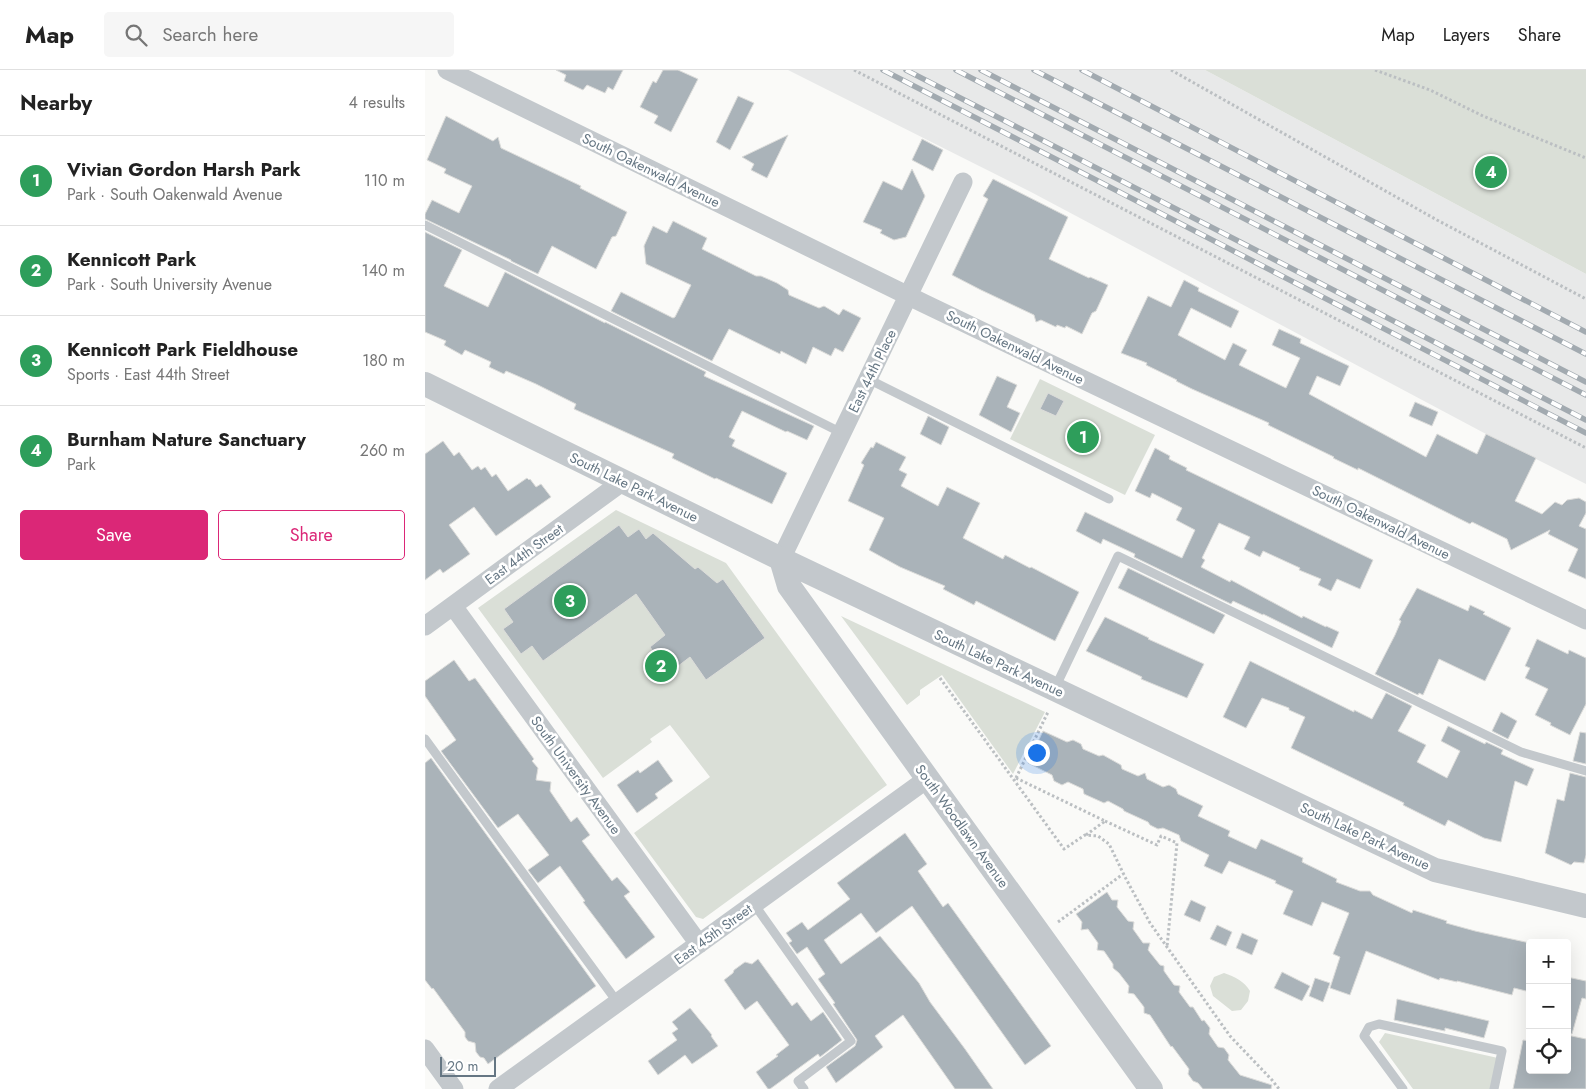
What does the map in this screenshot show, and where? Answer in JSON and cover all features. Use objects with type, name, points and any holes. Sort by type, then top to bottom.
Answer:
[{"type":"street","name":"South Oakenwald Avenue","points":[[447,70],[909,296],[1586,620]]},
{"type":"street","name":"East 44th Place","points":[[781,559],[963,182]]},
{"type":"street","name":"South Lake Park Avenue","points":[[425,384],[781,559],[1435,870],[1586,906]]},
{"type":"street","name":"East 44th Street","points":[[425,626],[622,482]]},
{"type":"street","name":"South Woodlawn Avenue","points":[[781,559],[789,586],[1151,1089]]},
{"type":"street","name":"South University Avenue","points":[[453,606],[699,944]]},
{"type":"street","name":"East 45th Street","points":[[498,1089],[927,779]]},
{"type":"street","points":[[425,1049],[454,1089]]},
{"type":"lane","points":[[425,225],[842,433]]},
{"type":"lane","points":[[868,379],[1109,499]]},
{"type":"lane","points":[[1054,689],[1118,556],[1521,752],[1586,771]]},
{"type":"lane","points":[[425,739],[618,1003]]},
{"type":"lane","points":[[754,904],[851,1041],[798,1081],[804,1089]]},
{"type":"lane","points":[[1403,1089],[1365,1036],[1369,1026],[1379,1024],[1502,1051],[1494,1089]]},
{"type":"path","points":[[854,70],[1586,448]]},
{"type":"path","points":[[1171,70],[1437,220],[1586,299]]},
{"type":"path","points":[[1375,70],[1430,90],[1483,116],[1586,158]]},
{"type":"path","points":[[940,678],[1064,849],[1105,821]]},
{"type":"path","points":[[1015,780],[1048,712]]},
{"type":"path","points":[[1015,780],[1157,845],[1161,836],[1177,843],[1167,947]]},
{"type":"path","points":[[1085,835],[1098,836],[1109,844],[1150,923],[1230,1036],[1273,1080],[1279,1089]]},
{"type":"path","points":[[1058,922],[1123,874]]},
{"type":"shaded area","points":[[788,70],[1205,70],[1586,274],[1586,484],[1486,434],[1031,192]]},
{"type":"shaded area","points":[[1205,70],[1586,70],[1586,274]]},
{"type":"shaded area","points":[[1040,379],[1155,435],[1125,495],[1010,439]]},
{"type":"shaded area","points":[[616,510],[726,563],[887,785],[703,919],[696,917],[634,833],[710,777],[670,725],[650,739],[652,742],[603,778],[478,608]]},
{"type":"shaded area","points":[[841,616],[1045,712],[1013,774],[942,675],[920,690],[920,695],[907,705]]},
{"type":"shaded area","points":[[1224,973],[1239,980],[1250,991],[1248,1001],[1241,1010],[1232,1011],[1213,996],[1210,986],[1214,977]]},
{"type":"shaded area","points":[[1385,1033],[1498,1058],[1490,1089],[1413,1089],[1379,1042]]},
{"type":"building","points":[[556,70],[623,70],[613,90],[608,87],[605,93],[587,85],[583,90],[564,81],[566,75]]},
{"type":"building","points":[[663,70],[678,70],[698,79],[671,132],[654,123],[658,116],[640,107],[653,81],[656,83]]},
{"type":"building","points":[[738,96],[754,103],[730,150],[716,142]]},
{"type":"building","points":[[446,116],[493,141],[498,137],[501,148],[581,186],[580,188],[627,212],[616,236],[612,237],[596,269],[552,246],[538,274],[425,219],[425,214],[432,200],[459,213],[472,186],[444,173],[446,169],[427,160]]},
{"type":"building","points":[[788,135],[767,178],[751,170],[754,164],[742,157]]},
{"type":"building","points":[[922,139],[943,150],[933,171],[912,160]]},
{"type":"building","points":[[912,169],[925,196],[906,237],[894,240],[880,233],[882,230],[863,222],[883,181],[902,190]]},
{"type":"building","points":[[993,179],[1068,217],[1049,259],[1108,285],[1096,311],[1092,313],[1082,334],[1066,326],[1065,328],[1057,325],[1056,327],[1041,320],[1036,322],[1034,315],[952,275],[988,199],[983,196]]},
{"type":"building","points":[[673,221],[707,238],[702,249],[756,276],[761,276],[777,283],[788,290],[789,295],[819,308],[824,306],[839,315],[843,309],[861,318],[843,352],[835,348],[831,356],[813,347],[806,364],[781,351],[780,354],[729,329],[712,361],[611,311],[621,292],[673,318],[675,317],[691,285],[646,264],[644,246],[653,226],[667,233]]},
{"type":"building","points":[[425,232],[462,250],[444,286],[488,307],[505,272],[706,372],[704,376],[814,426],[807,440],[742,411],[729,437],[735,440],[732,446],[787,473],[772,504],[672,458],[674,454],[574,409],[576,404],[536,384],[506,371],[504,374],[489,367],[491,362],[465,350],[462,355],[444,345],[446,341],[425,332]]},
{"type":"building","points":[[1184,280],[1199,288],[1198,291],[1239,311],[1231,328],[1191,308],[1178,335],[1225,360],[1233,343],[1247,350],[1239,365],[1286,388],[1300,358],[1272,345],[1279,329],[1301,339],[1300,343],[1349,366],[1340,386],[1317,376],[1309,394],[1426,457],[1437,434],[1477,454],[1486,434],[1536,458],[1515,501],[1542,514],[1555,502],[1562,505],[1567,500],[1579,498],[1586,502],[1586,513],[1579,526],[1586,529],[1586,579],[1568,571],[1578,549],[1548,534],[1550,530],[1511,550],[1507,539],[1472,522],[1470,524],[1358,468],[1358,470],[1333,458],[1268,425],[1269,423],[1192,389],[1146,365],[1147,363],[1121,353],[1148,296],[1171,307]]},
{"type":"building","points":[[997,376],[1017,385],[1007,407],[1020,413],[1011,432],[979,415]]},
{"type":"building","points":[[1048,393],[1064,401],[1056,416],[1040,409]]},
{"type":"building","points":[[1415,402],[1438,412],[1432,426],[1409,416]]},
{"type":"building","points":[[928,416],[949,427],[941,445],[920,434]]},
{"type":"building","points":[[443,441],[454,456],[459,452],[472,470],[478,466],[481,470],[485,467],[492,477],[496,474],[508,491],[527,478],[536,487],[541,484],[551,497],[496,536],[474,507],[449,525],[470,554],[443,573],[440,569],[425,580],[425,454]]},
{"type":"building","points":[[876,442],[906,457],[899,470],[907,474],[901,486],[938,506],[947,487],[980,503],[963,538],[1003,559],[1005,555],[1031,567],[1079,592],[1055,641],[976,601],[974,605],[943,589],[945,586],[900,567],[869,550],[884,518],[848,501],[864,465],[861,463]]},
{"type":"building","points":[[1155,448],[1170,456],[1169,459],[1187,468],[1186,470],[1373,560],[1360,589],[1337,579],[1331,591],[1318,585],[1321,579],[1299,570],[1300,568],[1263,551],[1260,557],[1244,549],[1250,537],[1219,523],[1202,558],[1205,560],[1201,567],[1230,582],[1231,580],[1302,618],[1303,616],[1339,632],[1332,648],[1263,614],[1233,601],[1231,604],[1134,557],[1135,554],[1103,539],[1101,544],[1076,531],[1085,512],[1182,558],[1195,530],[1176,520],[1182,508],[1152,493],[1150,498],[1135,491]]},
{"type":"building","points":[[619,525],[628,537],[639,529],[646,539],[653,533],[695,569],[698,567],[717,583],[723,579],[765,638],[706,680],[690,657],[669,673],[650,647],[665,635],[636,594],[543,661],[532,646],[521,654],[503,629],[513,622],[504,609]]},
{"type":"building","points":[[1128,568],[1225,615],[1214,634],[1118,588]]},
{"type":"building","points":[[1417,588],[1468,611],[1470,605],[1511,628],[1485,681],[1439,659],[1423,695],[1419,693],[1418,695],[1375,674],[1395,635],[1401,621],[1399,620]]},
{"type":"building","points":[[1105,617],[1204,664],[1187,698],[1141,679],[1142,677],[1086,651]]},
{"type":"building","points":[[1537,639],[1568,654],[1569,650],[1586,658],[1586,704],[1570,735],[1535,715],[1548,689],[1525,678],[1530,668],[1525,666]]},
{"type":"building","points":[[454,660],[469,681],[475,678],[534,759],[532,761],[538,768],[536,780],[551,782],[550,791],[571,822],[577,817],[590,835],[582,841],[612,881],[617,877],[630,892],[624,896],[655,937],[626,959],[583,902],[585,901],[560,866],[538,883],[528,870],[549,855],[518,814],[498,828],[441,751],[456,740],[425,696],[425,681]]},
{"type":"building","points":[[1250,661],[1372,719],[1386,693],[1412,706],[1398,731],[1426,745],[1417,762],[1447,778],[1460,751],[1441,741],[1448,726],[1485,744],[1486,742],[1503,750],[1501,754],[1534,769],[1527,786],[1515,781],[1501,842],[1484,838],[1448,820],[1445,826],[1403,805],[1404,803],[1291,748],[1305,717],[1289,710],[1289,708],[1262,698],[1246,728],[1223,717]]},
{"type":"building","points":[[1501,712],[1517,721],[1508,739],[1492,731]]},
{"type":"building","points":[[1043,731],[1067,742],[1073,740],[1081,744],[1083,749],[1099,756],[1103,755],[1121,765],[1122,769],[1138,776],[1145,773],[1147,779],[1163,787],[1169,785],[1176,789],[1178,794],[1203,806],[1198,816],[1230,831],[1228,836],[1256,849],[1261,839],[1303,858],[1302,862],[1337,879],[1336,882],[1360,891],[1370,891],[1373,895],[1412,913],[1413,910],[1447,921],[1446,923],[1526,942],[1526,991],[1514,988],[1512,995],[1457,981],[1440,978],[1439,980],[1366,951],[1350,995],[1330,988],[1340,957],[1333,954],[1349,913],[1322,902],[1312,926],[1283,914],[1293,891],[1275,883],[1276,881],[1229,861],[1222,874],[1204,866],[1209,855],[1181,841],[1179,835],[1163,828],[1158,829],[1108,801],[1104,803],[1084,794],[1083,789],[1068,782],[1062,785],[1054,781],[1052,775],[1028,763]]},
{"type":"building","points":[[1580,732],[1586,733],[1586,764],[1573,761]]},
{"type":"building","points":[[431,758],[596,986],[488,1064],[476,1052],[475,1043],[468,1041],[465,1037],[465,1032],[425,980],[425,763]]},
{"type":"building","points":[[658,760],[673,781],[655,794],[658,798],[637,813],[617,785],[638,770],[640,773]]},
{"type":"building","points":[[1570,773],[1586,777],[1586,855],[1584,863],[1574,862],[1571,865],[1545,853],[1557,799],[1564,801]]},
{"type":"building","points":[[905,833],[927,864],[918,871],[943,907],[948,903],[1051,1046],[1025,1065],[912,906],[876,933],[861,913],[824,940],[841,964],[880,936],[919,983],[930,1002],[993,1089],[955,1089],[903,1015],[875,1036],[883,1047],[836,1083],[826,1067],[855,1046],[857,1040],[818,979],[825,974],[807,947],[797,954],[789,943],[792,941],[786,933],[802,922],[808,930],[850,899],[837,883]]},
{"type":"building","points":[[1107,892],[1112,900],[1118,900],[1117,907],[1128,921],[1134,922],[1133,929],[1143,943],[1150,943],[1148,950],[1160,965],[1164,966],[1164,971],[1174,985],[1180,986],[1179,992],[1210,1028],[1209,1034],[1218,1047],[1224,1048],[1229,1055],[1228,1060],[1240,1075],[1272,1085],[1271,1089],[1203,1089],[1198,1083],[1193,1081],[1188,1074],[1189,1069],[1171,1047],[1150,1015],[1144,1013],[1144,1007],[1134,994],[1128,993],[1129,986],[1113,968],[1113,964],[1104,951],[1097,950],[1098,943],[1088,929],[1081,930],[1082,922],[1076,914]]},
{"type":"building","points":[[1191,900],[1206,907],[1200,922],[1184,915]]},
{"type":"building","points":[[1217,925],[1232,932],[1226,946],[1210,939]]},
{"type":"building","points":[[1242,933],[1258,940],[1252,955],[1236,948]]},
{"type":"building","points":[[758,959],[792,1006],[797,1002],[811,1021],[823,1012],[842,1040],[820,1057],[818,1054],[770,1089],[768,1089],[756,1072],[778,1056],[776,1055],[789,1045],[757,1001],[745,1010],[724,980],[745,962],[752,964]]},
{"type":"building","points":[[1282,972],[1310,986],[1302,1001],[1274,988]]},
{"type":"building","points":[[1315,978],[1330,983],[1323,1002],[1309,996]]},
{"type":"building","points":[[1571,978],[1586,981],[1586,999],[1582,998],[1572,1034]]},
{"type":"building","points":[[1397,999],[1489,1021],[1484,1038],[1445,1028],[1445,1031],[1394,1020]]},
{"type":"building","points":[[690,1008],[712,1035],[718,1046],[692,1064],[685,1055],[658,1075],[648,1061],[677,1040],[672,1033],[678,1029],[672,1022]]},
{"type":"building","points":[[1571,1036],[1586,1039],[1586,1089],[1513,1089],[1523,1040],[1526,1040],[1526,1074],[1571,1074]]},
{"type":"railway","points":[[883,70],[1586,433]]},
{"type":"railway","points":[[906,70],[1586,420]]},
{"type":"railway","points":[[956,70],[1586,395]]},
{"type":"railway","points":[[981,70],[1586,382]]},
{"type":"railway","points":[[1034,70],[1586,354]]},
{"type":"railway","points":[[1082,70],[1586,332]]},
{"type":"place","name":"Burnham Nature Sanctuary","points":[[1491,172]]},
{"type":"place","name":"Vivian Gordon Harsh Park","points":[[1083,437]]},
{"type":"place","name":"Kennicott Park Fieldhouse","points":[[570,601]]},
{"type":"place","name":"Kennicott Park","points":[[661,666]]}]
